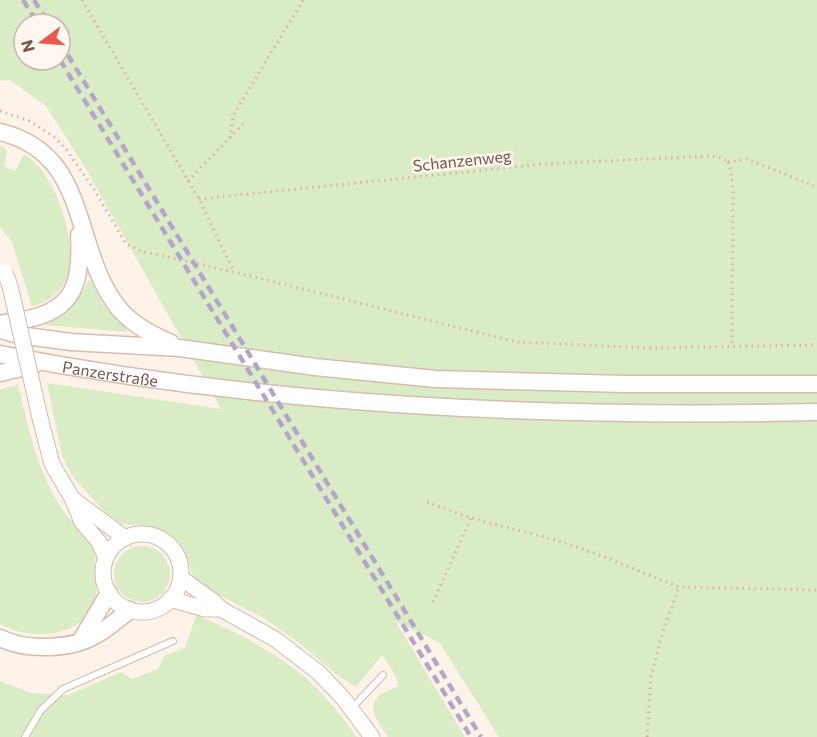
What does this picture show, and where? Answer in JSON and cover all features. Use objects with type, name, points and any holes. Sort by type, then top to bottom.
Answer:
[{"type":"main road","points":[[2,133],[32,144],[53,162],[67,184],[99,274],[122,311],[134,323],[180,348]]},
{"type":"main road","points":[[0,323],[34,318],[48,313],[68,298],[78,279],[79,219]]},
{"type":"main road","points":[[0,330],[71,342],[180,348],[315,367],[436,379],[626,384],[817,384]]},
{"type":"main road","name":"Panzerstraße","points":[[0,354],[61,366],[223,388],[345,401],[513,410],[817,412]]},
{"type":"main road","points":[[0,373],[22,366],[61,366]]},
{"type":"main road","points":[[81,640],[109,593]]},
{"type":"main road","points":[[0,638],[32,647],[63,645],[97,635],[130,610]]},
{"type":"street","points":[[2,268],[12,294],[48,454],[82,522],[99,542],[106,558]]},
{"type":"street","points":[[72,498],[125,538]]},
{"type":"street","points":[[141,534],[158,537],[165,541],[176,554],[181,570],[177,591],[170,600],[157,609],[143,612],[130,610],[118,604],[109,593],[104,581],[103,569],[106,558],[114,546],[125,538],[141,534]]},
{"type":"street","points":[[181,578],[221,609],[258,628],[318,672],[351,708],[372,737]]},
{"type":"street","points":[[170,600],[205,609],[221,609]]},
{"type":"lane","points":[[26,737],[42,710],[63,688],[173,641]]},
{"type":"lane","points":[[351,708],[383,675]]},
{"type":"path","points":[[82,0],[199,199],[234,272]]},
{"type":"path","points":[[230,138],[233,116],[303,0]]},
{"type":"path","points":[[0,111],[30,121],[54,137],[66,149],[94,189],[126,244],[141,251],[517,342],[649,348],[817,345]]},
{"type":"path","points":[[188,181],[243,124]]},
{"type":"path","name":"Schanzenweg","points":[[199,199],[543,164],[712,156],[728,162],[747,159],[817,187]]},
{"type":"path","points":[[728,162],[733,190],[732,346]]},
{"type":"path","points":[[427,502],[471,518],[556,540],[679,587],[817,590]]},
{"type":"path","points":[[433,602],[471,518]]},
{"type":"path","points":[[647,737],[651,677],[663,631],[679,587]]},
{"type":"green space","points":[[0,0],[817,0],[817,737],[499,737],[439,642],[396,622],[465,737],[388,737],[375,715],[374,704],[381,694],[398,685],[396,677],[382,655],[356,687],[265,619],[204,587],[194,578],[183,548],[166,532],[147,526],[120,524],[103,510],[73,477],[62,456],[47,383],[221,409],[86,169],[46,106],[10,80],[0,81]]},
{"type":"green space","points":[[0,146],[4,147],[7,152],[4,166],[15,171],[24,154],[39,167],[58,201],[68,234],[71,261],[64,283],[57,293],[32,307],[12,242],[0,227]]},
{"type":"green space","points":[[88,280],[91,281],[103,304],[127,332],[45,325],[71,307],[81,295]]},
{"type":"green space","points":[[18,384],[34,448],[45,478],[61,508],[94,547],[97,588],[95,602],[85,619],[57,633],[23,632],[0,624],[0,390]]},
{"type":"green space","points":[[142,546],[153,548],[162,554],[168,563],[170,574],[168,585],[162,594],[153,600],[142,602],[131,600],[122,594],[116,585],[114,574],[116,563],[122,554],[131,548]]},
{"type":"green space","points":[[196,615],[255,643],[296,670],[322,693],[357,737],[0,737],[0,681],[31,693],[68,695],[121,672],[132,679],[158,669],[164,656],[185,648]]},
{"type":"railway","points":[[23,0],[30,12]]},
{"type":"railway","points":[[34,0],[42,12]]},
{"type":"railway","points":[[72,62],[481,737]]},
{"type":"railway","points":[[67,72],[471,737]]}]
